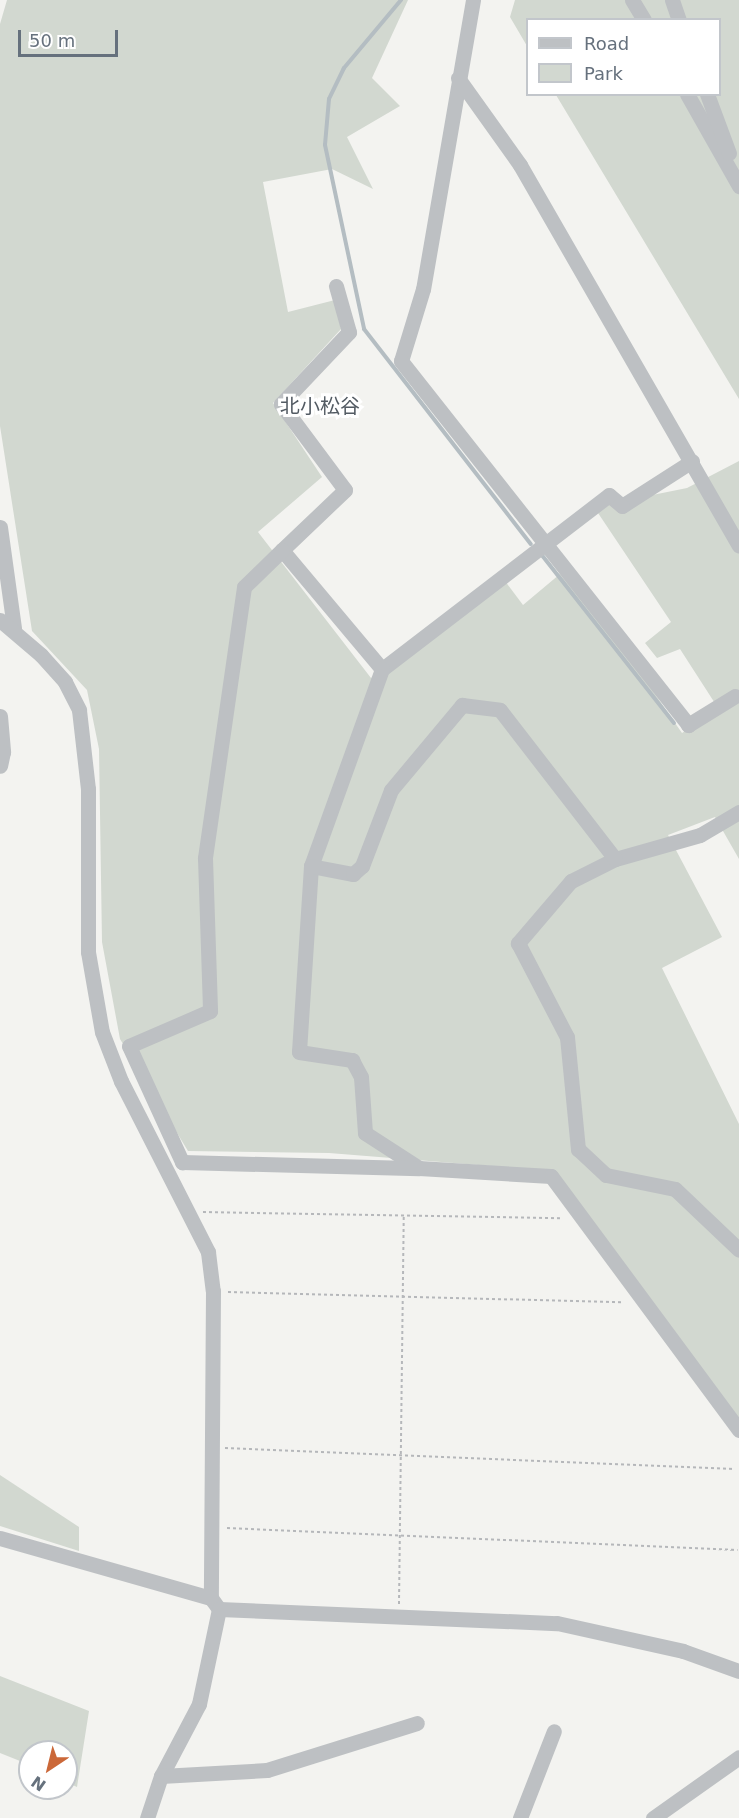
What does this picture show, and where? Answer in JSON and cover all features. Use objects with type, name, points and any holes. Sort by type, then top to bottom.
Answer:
[{"type":"street","points":[[473,0],[423,290],[401,361],[688,725],[735,696]]},
{"type":"street","points":[[632,0],[643,18]]},
{"type":"street","points":[[672,0],[678,18]]},
{"type":"street","points":[[458,78],[520,165],[739,546]]},
{"type":"street","points":[[688,96],[739,184]]},
{"type":"street","points":[[708,96],[739,184]]},
{"type":"street","points":[[336,286],[349,332],[281,404],[345,490],[244,587],[205,858],[210,1011],[129,1046],[182,1161],[419,1168],[551,1176],[739,1430]]},
{"type":"street","points":[[419,1168],[365,1133],[361,1077],[352,1060],[299,1052],[311,866],[382,669],[609,495],[622,506],[692,461]]},
{"type":"street","points":[[0,527],[14,628]]},
{"type":"street","points":[[282,550],[382,669]]},
{"type":"street","points":[[0,620],[14,628],[65,682],[79,710],[88,801],[88,952],[102,1032],[121,1081],[208,1252],[213,1291],[212,1527],[215,1603],[199,1704],[161,1776],[147,1818]]},
{"type":"street","points":[[311,866],[353,874],[363,866],[391,790],[462,705],[500,710],[615,859]]},
{"type":"street","points":[[0,716],[3,752],[0,766]]},
{"type":"street","points":[[739,812],[700,835],[615,859],[571,881],[518,944],[567,1037],[578,1149],[606,1175],[675,1189],[739,1250]]},
{"type":"street","points":[[0,1538],[215,1603],[398,1616],[556,1623],[683,1651],[739,1671]]},
{"type":"street","points":[[161,1776],[267,1770],[417,1723]]},
{"type":"street","points":[[520,1818],[554,1731]]},
{"type":"street","points":[[653,1818],[739,1757]]},
{"type":"path","points":[[189,1212],[561,1218]]},
{"type":"path","points":[[398,1616],[404,1216]]},
{"type":"path","points":[[213,1291],[622,1302]]},
{"type":"path","points":[[213,1447],[735,1468]]},
{"type":"path","points":[[212,1527],[738,1550]]},
{"type":"green space","points":[[7,0],[408,0],[372,78],[400,106],[347,137],[373,189],[332,169],[263,182],[288,312],[335,300],[341,329],[273,403],[322,477],[258,532],[371,678],[505,581],[523,605],[560,574],[627,654],[682,733],[718,708],[680,649],[657,658],[645,643],[671,622],[598,513],[608,504],[687,488],[739,461],[739,859],[715,817],[668,835],[722,937],[662,968],[739,1124],[739,1421],[555,1171],[329,1153],[188,1151],[120,1039],[102,942],[99,749],[87,690],[32,631],[0,426],[0,24]]},
{"type":"green space","points":[[515,0],[739,0],[739,399],[557,96],[721,96],[721,18],[526,18],[526,44],[510,17]]},
{"type":"green space","points":[[0,1475],[79,1527],[79,1551],[0,1526]]},
{"type":"green space","points":[[0,1676],[89,1711],[78,1781],[78,1740],[18,1740],[18,1760],[0,1753]]},
{"type":"waterway","points":[[401,0],[344,68],[329,99],[325,145],[364,329],[531,544]]},
{"type":"waterway","points":[[541,554],[674,723]]},
{"type":"district","name":"北小松谷","points":[[320,406]]}]
